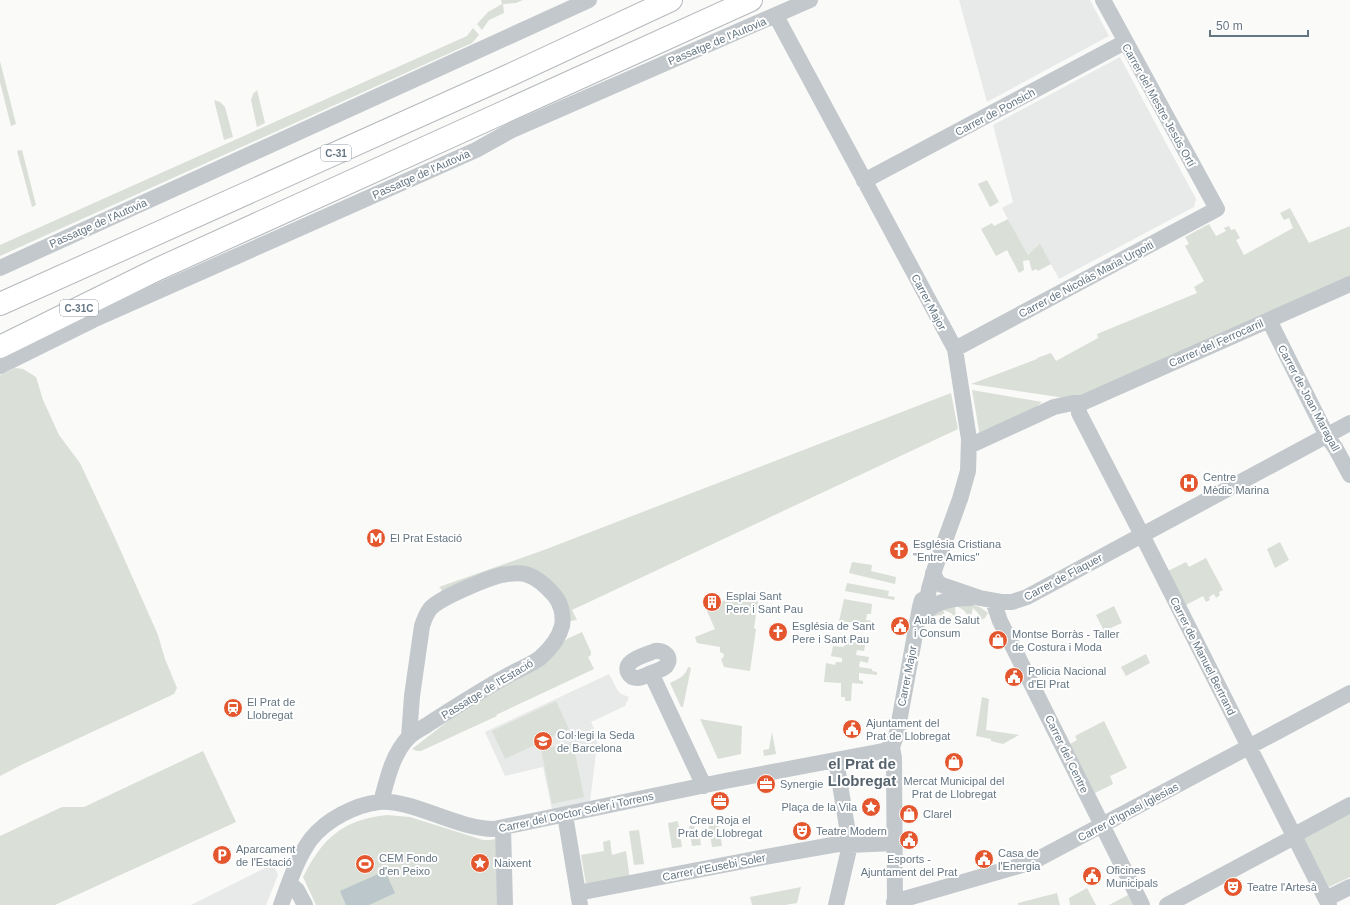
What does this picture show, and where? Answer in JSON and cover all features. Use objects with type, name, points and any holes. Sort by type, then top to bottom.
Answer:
[{"type":"highway","name":"C-31","points":[[0,304],[510,75],[671,0]]},
{"type":"highway","points":[[0,331],[158,269],[752,0]]},
{"type":"highway","name":"C-31C","points":[[0,347],[158,269]]},
{"type":"street","name":"Passatge de l'Autovia","points":[[0,268],[589,0]]},
{"type":"street","name":"Passatge de l'Autovia","points":[[0,366],[93,320],[476,150],[510,131],[810,0]]},
{"type":"street","name":"Carrer del Mestre Jesús Ortí","points":[[1103,0],[1216,209]]},
{"type":"street","name":"Carrer Major","points":[[776,16],[955,349],[969,443],[968,471],[960,499],[933,573],[925,612]]},
{"type":"street","name":"Carrer de Ponsich","points":[[864,181],[1125,42]]},
{"type":"street","name":"Carrer de Nicolás Maria Urgoiti","points":[[955,349],[1216,209]]},
{"type":"street","name":"Carrer del Ferrocarril","points":[[969,443],[1054,407],[1073,403],[1080,405],[1350,284]]},
{"type":"street","name":"Carrer de Joan Maragall","points":[[1269,320],[1327,436],[1350,475]]},
{"type":"street","name":"Carrer de Manuel Bertrand","points":[[1080,405],[1079,413],[1249,748],[1296,835],[1327,902]]},
{"type":"street","name":"Carrer de Flaquer","points":[[925,612],[944,600],[953,598],[1012,602],[1027,597],[1350,423]]},
{"type":"street","points":[[933,573],[938,583],[986,600]]},
{"type":"street","name":"Passatge de l'Estació","points":[[381,802],[388,774],[394,760],[408,737],[422,626],[431,608],[449,596],[464,589],[499,576],[509,574],[524,574],[536,578],[550,590],[561,608],[563,615],[562,625],[560,633],[555,641],[541,657],[533,663],[506,676],[408,737]]},
{"type":"street","points":[[928,594],[939,589],[952,588]]},
{"type":"street","name":"Carrer Major","points":[[892,747],[897,733],[922,601],[928,594]]},
{"type":"street","name":"Carrer del Centre","points":[[986,600],[1000,621],[1142,905]]},
{"type":"street","points":[[916,628],[925,612]]},
{"type":"street","points":[[651,673],[704,786]]},
{"type":"street","name":"Carrer d'Ignasi Iglesias","points":[[895,904],[1022,865],[1040,858],[1350,693]]},
{"type":"street","points":[[836,905],[850,845],[833,760],[883,751],[892,747],[894,758],[895,904]]},
{"type":"street","name":"Carrer del Doctor Soler i Torrens","points":[[281,905],[298,862],[308,844],[330,821],[360,807],[381,802],[406,805],[477,828],[503,828],[833,760]]},
{"type":"street","points":[[1167,905],[1350,805]]},
{"type":"street","points":[[565,815],[579,899]]},
{"type":"street","points":[[503,828],[505,905]]},
{"type":"street","points":[[850,845],[894,843]]},
{"type":"street","name":"Carrer d'Eusebi Soler","points":[[579,899],[765,857],[838,844],[850,845]]},
{"type":"street","points":[[289,883],[297,890],[305,905]]},
{"type":"street","points":[[1327,902],[1350,887]]},
{"type":"shaded area","points":[[501,0],[523,0],[516,3],[503,4],[504,13],[489,20],[482,30],[477,24],[488,12],[502,4]]},
{"type":"shaded area","points":[[959,0],[1090,0],[1109,36],[987,102]]},
{"type":"shaded area","points":[[473,28],[479,35],[472,43],[0,256],[0,245],[467,36]]},
{"type":"shaded area","points":[[1120,57],[1196,199],[1194,207],[1059,279],[1040,243],[1028,255],[1002,208],[1013,202],[993,125]]},
{"type":"shaded area","points":[[0,61],[16,124],[11,126],[0,82]]},
{"type":"shaded area","points":[[257,90],[265,123],[257,127],[251,100],[253,94]]},
{"type":"shaded area","points":[[214,100],[220,102],[225,107],[233,137],[224,140]]},
{"type":"shaded area","points":[[22,150],[36,205],[32,207],[17,151]]},
{"type":"shaded area","points":[[987,180],[999,202],[990,207],[978,184]]},
{"type":"shaded area","points":[[1290,208],[1309,243],[1350,226],[1350,279],[1079,400],[971,384],[1051,353],[1056,361],[1098,338],[1097,334],[1197,293],[1194,287],[1204,281],[1185,246],[1189,244],[1185,237],[1209,224],[1216,236],[1226,231],[1224,228],[1229,226],[1231,230],[1235,229],[1240,238],[1236,240],[1244,255],[1293,228],[1289,218],[1284,220],[1280,213]]},
{"type":"shaded area","points":[[1008,219],[1028,255],[1040,243],[1051,264],[1038,271],[1036,269],[1032,271],[1029,260],[1023,261],[1024,270],[1019,273],[1007,250],[996,256],[981,229],[992,223],[994,226]]},
{"type":"shaded area","points":[[15,368],[23,369],[36,377],[43,400],[59,435],[80,463],[158,635],[165,659],[177,688],[174,694],[0,776],[0,375]]},
{"type":"shaded area","points":[[972,390],[1042,402],[1029,413],[980,436]]},
{"type":"shaded area","points":[[951,393],[958,429],[572,610],[577,620],[570,621],[541,573],[442,594],[439,587],[544,550]]},
{"type":"shaded area","points":[[1280,542],[1289,560],[1275,568],[1267,549]]},
{"type":"shaded area","points":[[1206,558],[1223,590],[1219,592],[1220,595],[1216,598],[1214,594],[1209,597],[1210,600],[1206,602],[1203,596],[1186,605],[1168,571],[1186,562],[1189,567]]},
{"type":"shaded area","points":[[852,562],[872,565],[871,571],[896,577],[895,584],[849,573]]},
{"type":"shaded area","points":[[847,583],[889,591],[888,596],[895,597],[894,600],[845,591]]},
{"type":"shaded area","points":[[738,594],[743,599],[758,601],[750,671],[724,667],[721,659],[723,658],[724,654],[720,652],[720,647],[697,643],[695,637],[715,629],[706,609]]},
{"type":"shaded area","points":[[844,599],[872,604],[871,614],[867,614],[866,620],[872,621],[871,625],[839,621]]},
{"type":"shaded area","points":[[955,601],[973,604],[988,613],[985,618],[981,620],[978,613],[973,608],[970,620],[964,611],[955,606],[956,618],[951,613],[943,610],[946,617],[939,615],[929,618],[940,606]]},
{"type":"shaded area","points":[[1114,606],[1122,623],[1104,631],[1096,615]]},
{"type":"shaded area","points":[[582,632],[591,652],[591,655],[588,657],[594,669],[421,751],[412,749],[452,718],[567,639]]},
{"type":"shaded area","points":[[847,637],[866,640],[864,651],[857,650],[856,655],[869,657],[868,663],[860,661],[859,667],[872,669],[872,671],[877,672],[877,675],[859,673],[859,680],[863,681],[863,684],[852,683],[851,701],[845,701],[845,697],[841,697],[841,683],[824,682],[826,663],[835,665],[836,662],[842,662],[842,658],[831,656],[833,646],[844,647]]},
{"type":"shaded area","points":[[1146,654],[1150,663],[1126,676],[1121,667]]},
{"type":"shaded area","points":[[688,667],[691,668],[683,707],[681,707],[670,683],[683,675]]},
{"type":"shaded area","name":"Col·legi la Seda de Barcelona","points":[[609,674],[618,691],[629,697],[625,706],[591,722],[598,737],[590,802],[552,810],[543,767],[505,776],[485,732]]},
{"type":"shaded area","points":[[982,697],[989,699],[986,730],[1019,735],[1003,744],[991,741],[991,739],[976,736]]},
{"type":"shaded area","points":[[556,701],[569,729],[505,759],[492,731]]},
{"type":"shaded area","points":[[700,719],[742,726],[741,754],[718,759]]},
{"type":"shaded area","points":[[1104,721],[1127,768],[1110,776],[1113,784],[1095,793],[1070,744],[1077,740],[1075,736]]},
{"type":"shaded area","points":[[772,732],[776,754],[764,756],[763,750],[769,749]]},
{"type":"shaded area","points":[[573,743],[584,797],[552,804],[541,749]]},
{"type":"shaded area","points":[[203,751],[236,822],[55,905],[0,905],[0,836],[62,807],[84,807]]},
{"type":"shaded area","points":[[1350,811],[1350,877],[1329,887],[1303,837]]},
{"type":"shaded area","points":[[387,815],[410,817],[483,840],[507,837],[508,905],[316,905],[303,877],[318,852],[336,833],[346,827],[358,821]]},
{"type":"shaded area","points":[[718,819],[722,846],[712,847],[708,821]]},
{"type":"shaded area","points":[[678,821],[682,847],[672,848],[668,823]]},
{"type":"shaded area","points":[[694,825],[695,832],[699,831],[701,845],[692,846],[689,826]]},
{"type":"shaded area","points":[[639,830],[644,864],[634,865],[629,831]]},
{"type":"shaded area","points":[[610,840],[612,855],[626,851],[630,879],[586,884],[581,855],[604,851],[603,842]]},
{"type":"shaded area","points":[[273,864],[278,875],[266,905],[191,905]]},
{"type":"shaded area","points":[[385,871],[395,893],[369,905],[346,905],[340,891]]},
{"type":"shaded area","points":[[801,887],[797,903],[785,905],[752,905],[750,897]]},
{"type":"shaded area","points":[[1087,888],[1096,905],[1070,905],[1069,898]]},
{"type":"shaded area","points":[[1057,893],[1060,905],[1018,905],[1018,903]]},
{"type":"shaded area","points":[[1128,895],[1134,905],[1109,905]]},
{"type":"place","name":"Centre Mèdic Marina","points":[[1189,483]]},
{"type":"place","name":"El Prat Estació","points":[[376,538]]},
{"type":"place","name":"Església Cristiana \"Entre Amics\"","points":[[899,550]]},
{"type":"place","name":"Esplai Sant Pere i Sant Pau","points":[[712,602]]},
{"type":"place","name":"Aula de Salut i Consum","points":[[900,626]]},
{"type":"place","name":"Església de Sant Pere i Sant Pau","points":[[778,632]]},
{"type":"place","name":"Montse Borràs - Taller de Costura i Moda","points":[[998,640]]},
{"type":"place","name":"Policia Nacional d'El Prat","points":[[1014,677]]},
{"type":"place","name":"El Prat de Llobregat","points":[[233,708]]},
{"type":"place","name":"Ajuntament del Prat de Llobregat","points":[[852,729]]},
{"type":"place","name":"Col·legi la Seda de Barcelona","points":[[543,741]]},
{"type":"place","name":"Mercat Municipal del Prat de Llobregat","points":[[954,762]]},
{"type":"place","name":"Synergie","points":[[766,784]]},
{"type":"place","name":"Creu Roja el Prat de Llobregat","points":[[720,801]]},
{"type":"place","name":"Plaça de la Vila","points":[[871,807]]},
{"type":"place","name":"Clarel","points":[[909,814]]},
{"type":"place","name":"Teatre Modern","points":[[802,831]]},
{"type":"place","name":"Esports - Ajuntament del Prat","points":[[909,840]]},
{"type":"place","name":"Aparcament de l'Estació","points":[[222,855]]},
{"type":"place","name":"Casa de l'Energia","points":[[984,859]]},
{"type":"place","name":"Naixent","points":[[480,863]]},
{"type":"place","name":"CEM Fondo d'en Peixo","points":[[365,864]]},
{"type":"place","name":"Oficines Municipals","points":[[1092,876]]},
{"type":"place","name":"Teatre l'Artesà","points":[[1233,887]]},
{"type":"district","name":"el Prat de Llobregat","points":[[862,772]]}]
